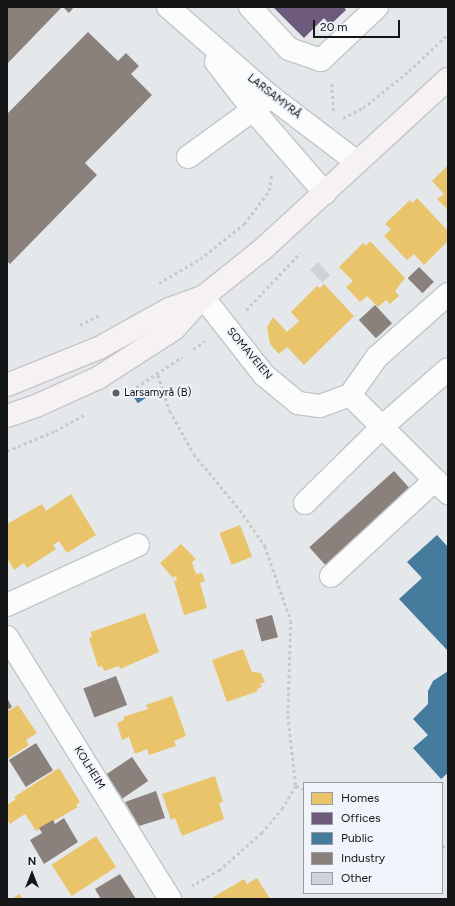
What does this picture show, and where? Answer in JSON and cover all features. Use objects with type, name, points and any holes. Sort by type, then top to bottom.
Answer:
[{"type":"main road","points":[[7,416],[36,406],[98,378],[174,329],[202,297],[263,249],[448,79]]},
{"type":"main road","points":[[7,385],[99,348],[169,309],[202,297]]},
{"type":"street","name":"LARSAMYRÅ","points":[[168,7],[192,30],[270,96],[357,162]]},
{"type":"street","points":[[250,7],[289,49],[321,60],[377,7]]},
{"type":"street","name":"LARSAMYRÅ","points":[[192,30],[253,110],[325,193]]},
{"type":"street","points":[[188,157],[270,96]]},
{"type":"street","points":[[331,576],[442,486],[350,395],[377,357],[448,294]]},
{"type":"street","name":"SOMAVEIEN","points":[[202,297],[264,375],[298,403],[320,406],[350,395]]},
{"type":"street","points":[[305,503],[383,426],[448,369]]},
{"type":"street","points":[[7,605],[138,544]]},
{"type":"street","name":"KOLHEIM","points":[[7,637],[170,899]]},
{"type":"path","points":[[341,118],[363,108],[409,71],[448,34]]},
{"type":"path","points":[[155,285],[200,259],[244,224],[269,191],[272,173]]},
{"type":"path","points":[[77,327],[103,313]]},
{"type":"path","points":[[158,375],[170,411],[194,454],[240,510],[265,546],[278,579],[291,622],[288,716],[296,786],[283,808],[256,838],[220,870],[170,899]]},
{"type":"path","points":[[296,786],[303,789]]},
{"type":"building: Homes","points":[[448,165],[448,210],[437,199],[444,194],[432,181]]},
{"type":"building: Homes","points":[[417,198],[448,231],[448,241],[424,265],[414,254],[407,260],[384,236],[391,229],[385,224],[410,200],[412,203]]},
{"type":"building: Homes","points":[[370,241],[405,278],[395,291],[399,296],[390,304],[386,300],[378,307],[367,296],[360,302],[346,287],[353,281],[339,267],[363,243],[366,246]]},
{"type":"building: Homes","points":[[324,284],[354,316],[304,365],[287,347],[279,354],[270,344],[267,327],[273,317],[287,332],[299,321],[291,312],[317,286],[320,288]]},
{"type":"building: Homes","points":[[71,494],[96,535],[67,553],[59,541],[53,545],[56,549],[27,568],[24,563],[14,570],[7,558],[7,524],[42,504],[46,511]]},
{"type":"building: Homes","points":[[240,525],[252,557],[232,565],[219,533]]},
{"type":"building: Homes","points":[[181,544],[196,559],[192,562],[196,574],[202,573],[205,581],[200,583],[207,608],[184,615],[174,581],[177,580],[176,576],[173,578],[160,563]]},
{"type":"building: Homes","points":[[145,613],[159,652],[120,669],[119,666],[104,671],[102,666],[98,667],[89,638],[92,637],[91,632]]},
{"type":"building: Homes","points":[[243,649],[252,672],[261,673],[265,682],[260,684],[262,687],[257,689],[258,691],[227,702],[212,660]]},
{"type":"building: Homes","points":[[172,696],[186,736],[174,741],[176,746],[149,755],[147,749],[135,754],[129,737],[122,740],[117,723],[124,720],[123,717],[148,709],[146,705]]},
{"type":"building: Homes","points":[[18,705],[37,733],[26,740],[29,745],[7,759],[7,712]]},
{"type":"building: Homes","points":[[59,768],[80,802],[76,805],[78,807],[36,831],[25,814],[10,824],[7,819],[7,805],[16,799],[14,797]]},
{"type":"building: Homes","points":[[215,776],[223,802],[219,803],[224,819],[182,836],[175,818],[171,820],[162,794]]},
{"type":"building: Homes","points":[[96,836],[116,867],[72,896],[52,865]]},
{"type":"building: Homes","points":[[257,878],[270,899],[210,899],[244,879],[247,884]]},
{"type":"building: Homes","points":[[19,894],[23,899],[12,899]]},
{"type":"building: Offices","points":[[273,7],[344,7],[346,10],[330,25],[324,18],[304,38]]},
{"type":"building: Public","points":[[148,388],[152,394],[138,403],[134,398]]},
{"type":"building: Public","points":[[437,535],[448,547],[448,651],[399,599],[422,578],[407,562]]},
{"type":"building: Public","points":[[448,671],[448,773],[441,779],[413,748],[428,735],[413,719],[428,704],[428,691],[433,681]]},
{"type":"building: Industry","points":[[7,7],[62,7],[7,64]]},
{"type":"building: Industry","points":[[63,7],[74,7],[69,13]]},
{"type":"building: Industry","points":[[88,32],[118,61],[126,53],[139,66],[131,74],[152,95],[85,163],[97,175],[10,264],[7,261],[7,114]]},
{"type":"building: Industry","points":[[419,267],[434,282],[423,293],[408,278]]},
{"type":"building: Industry","points":[[375,305],[392,323],[376,338],[359,320]]},
{"type":"building: Industry","points":[[394,471],[410,489],[325,565],[309,547]]},
{"type":"building: Industry","points":[[272,615],[278,637],[262,642],[256,619]]},
{"type":"building: Industry","points":[[116,676],[127,705],[94,717],[83,689]]},
{"type":"building: Industry","points":[[7,698],[12,707],[7,710]]},
{"type":"building: Industry","points":[[36,743],[53,770],[26,787],[9,760]]},
{"type":"building: Industry","points":[[132,757],[148,781],[123,798],[106,774]]},
{"type":"building: Industry","points":[[156,791],[165,818],[139,826],[125,802]]},
{"type":"building: Industry","points":[[64,818],[78,842],[44,864],[30,840],[42,833],[39,828],[53,820],[55,824]]},
{"type":"building: Industry","points":[[120,874],[136,899],[101,899],[95,889]]},
{"type":"building: Other","points":[[318,262],[330,275],[322,283],[310,270]]},
{"type":"place","name":"Larsamyrå (B)","points":[[116,393]]}]
